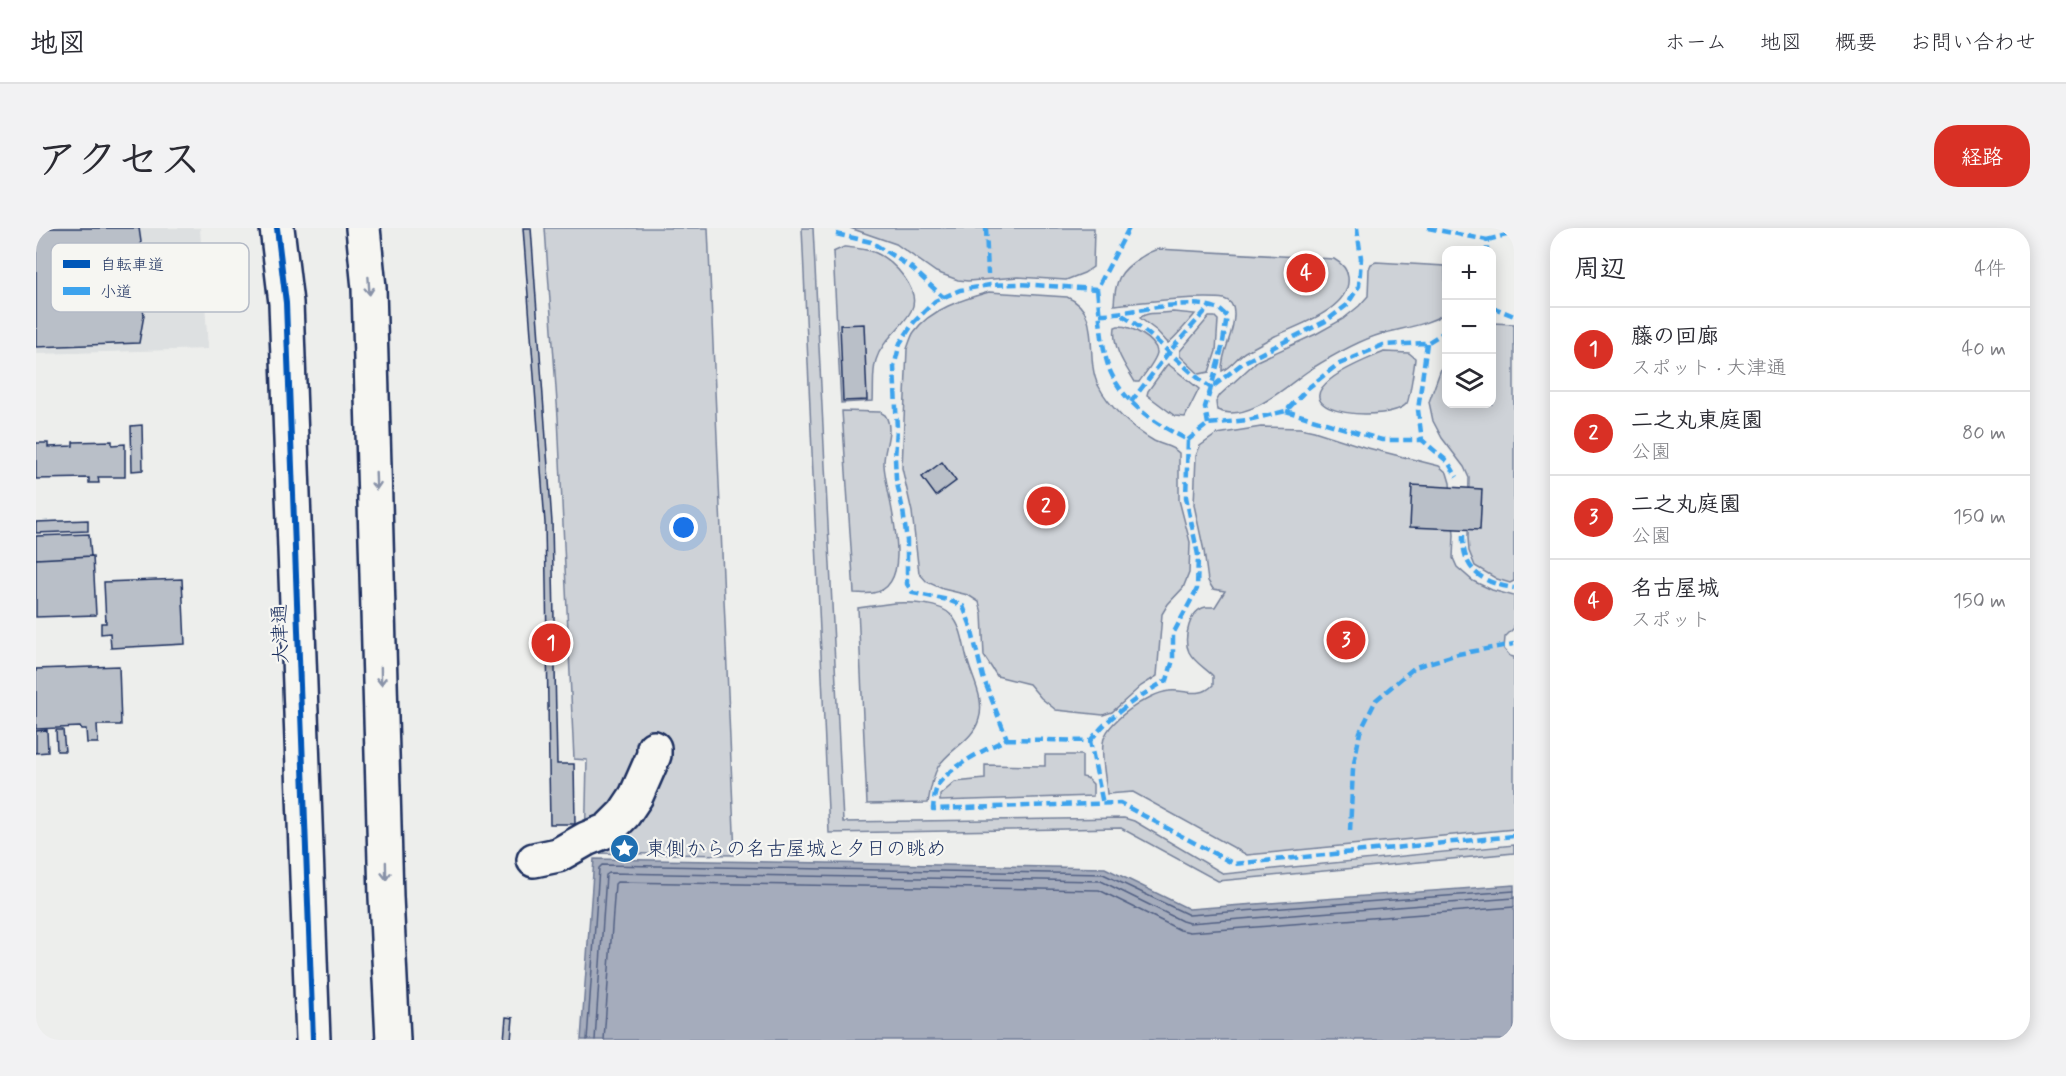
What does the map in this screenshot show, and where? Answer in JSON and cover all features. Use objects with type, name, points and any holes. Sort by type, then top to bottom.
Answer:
[{"type":"street","name":"大津通","points":[[278,228],[286,303],[313,1040]]},
{"type":"street","points":[[363,228],[369,288],[386,897],[393,1040]]},
{"type":"street","points":[[534,860],[558,855],[608,830],[624,814],[636,796],[654,755],[654,748]]},
{"type":"shaded area","points":[[36,228],[200,228],[201,243],[51,243],[51,312],[206,312],[208,349],[36,354]]},
{"type":"shaded area","points":[[545,228],[708,228],[735,855],[585,853],[587,760],[574,759],[558,417]]},
{"type":"shaded area","points":[[802,228],[813,228],[843,822],[1124,818],[1134,821],[1224,874],[1514,845],[1514,853],[1218,881],[1121,828],[829,833]]},
{"type":"shaded area","points":[[850,228],[1094,228],[1093,267],[1066,280],[1018,277],[958,280],[936,272],[896,244]]},
{"type":"shaded area","points":[[844,247],[869,251],[883,257],[898,270],[910,286],[913,295],[911,311],[887,340],[876,360],[873,401],[841,403],[833,252]]},
{"type":"shaded area","points":[[1158,249],[1334,259],[1346,271],[1347,288],[1341,298],[1321,315],[1245,352],[1222,371],[1234,320],[1232,304],[1229,301],[1220,298],[1194,298],[1114,305],[1117,283],[1123,272],[1140,258]]},
{"type":"shaded area","points":[[1376,262],[1442,266],[1442,316],[1422,324],[1372,337],[1354,345],[1311,369],[1267,401],[1254,407],[1241,412],[1229,413],[1217,410],[1216,402],[1220,395],[1257,361],[1316,334],[1343,319],[1359,306],[1368,296],[1371,264]]},
{"type":"shaded area","points":[[989,292],[1067,297],[1078,304],[1089,324],[1094,374],[1103,393],[1122,417],[1138,430],[1179,453],[1179,500],[1190,542],[1189,573],[1183,588],[1162,614],[1157,676],[1141,686],[1112,712],[1103,715],[1056,710],[1029,684],[997,676],[984,656],[982,613],[979,602],[968,595],[943,589],[927,582],[919,573],[912,512],[902,468],[907,349],[914,332],[929,317],[959,302]]},
{"type":"shaded area","points":[[1173,312],[1195,314],[1168,343],[1140,318],[1151,314]]},
{"type":"shaded area","points":[[1209,317],[1215,317],[1218,320],[1216,351],[1209,372],[1199,374],[1180,356],[1180,351]]},
{"type":"shaded area","points":[[1496,323],[1514,324],[1514,581],[1510,583],[1497,579],[1475,566],[1469,551],[1468,538],[1469,478],[1433,421],[1429,402],[1442,366],[1442,408],[1496,408]]},
{"type":"shaded area","points":[[1115,327],[1129,328],[1147,338],[1157,352],[1155,359],[1139,382],[1135,382],[1117,349]]},
{"type":"shaded area","points":[[1384,352],[1409,353],[1415,358],[1407,403],[1397,409],[1382,413],[1364,414],[1330,408],[1321,401],[1320,391],[1331,379],[1350,367]]},
{"type":"shaded area","points":[[1168,364],[1199,389],[1185,417],[1175,416],[1147,395]]},
{"type":"shaded area","points":[[842,411],[880,412],[888,421],[889,433],[884,465],[896,536],[897,557],[894,574],[887,587],[873,593],[854,593]]},
{"type":"shaded area","points":[[1261,427],[1300,428],[1314,431],[1364,447],[1439,466],[1447,473],[1450,483],[1454,535],[1453,558],[1457,567],[1473,581],[1492,590],[1514,596],[1514,628],[1505,637],[1504,649],[1514,657],[1514,829],[1247,855],[1133,792],[1107,794],[1103,743],[1111,726],[1129,710],[1151,697],[1169,691],[1198,693],[1213,685],[1213,676],[1191,656],[1187,646],[1187,633],[1195,613],[1206,607],[1215,607],[1225,591],[1213,589],[1208,581],[1194,505],[1196,456],[1200,446],[1217,434]]},
{"type":"shaded area","points":[[894,603],[932,606],[951,615],[960,631],[981,705],[979,719],[972,733],[938,767],[928,803],[867,804],[858,608]]},
{"type":"shaded area","points":[[1045,755],[1082,755],[1082,777],[1087,778],[1093,784],[1093,796],[940,801],[940,795],[955,782],[985,779],[985,765],[1045,766]]},
{"type":"water","points":[[594,859],[1105,868],[1189,909],[1514,885],[1514,1040],[581,1040]]},
{"type":"building","points":[[36,228],[139,228],[141,243],[51,243],[51,312],[144,312],[139,343],[36,347]]},
{"type":"building","points":[[523,228],[531,228],[552,523],[557,764],[574,764],[575,824],[550,824],[545,523]]},
{"type":"building","points":[[864,324],[867,400],[843,401],[840,325]]},
{"type":"building","points":[[142,425],[143,470],[132,471],[131,426]]},
{"type":"building","points":[[112,441],[112,445],[125,444],[125,477],[98,477],[99,483],[89,483],[89,478],[36,479],[36,443],[48,443],[48,447],[73,446],[73,442]]},
{"type":"building","points":[[942,462],[956,481],[936,496],[922,477]]},
{"type":"building","points":[[1412,485],[1482,489],[1480,530],[1410,527]]},
{"type":"building","points":[[88,520],[88,531],[36,533],[36,522]]},
{"type":"building","points":[[89,534],[91,556],[36,559],[36,536]]},
{"type":"building","points":[[93,556],[96,615],[36,617],[36,559]]},
{"type":"building","points":[[182,579],[185,644],[111,648],[110,633],[101,634],[101,623],[106,623],[104,582]]},
{"type":"building","points":[[119,666],[121,725],[97,725],[98,743],[87,743],[86,729],[80,727],[36,729],[36,669]]},
{"type":"building","points":[[47,730],[48,752],[36,753],[36,731]]},
{"type":"building","points":[[56,730],[63,730],[65,751],[57,751]]},
{"type":"building","points":[[506,1017],[513,1018],[511,1040],[504,1040]]},
{"type":"marked path","points":[[986,228],[988,274]]},
{"type":"marked path","points":[[1129,228],[1097,289],[1018,284],[990,285],[960,290],[935,301],[914,322],[900,343],[894,367],[897,429],[895,458],[896,479],[907,541],[907,584],[913,593],[948,600],[963,606],[970,624],[983,677],[1007,739],[971,758],[946,775],[937,788],[933,809],[1120,803],[1234,864],[1514,836]]},
{"type":"marked path","points":[[1208,424],[1205,407],[1211,388],[1244,362],[1326,321],[1347,305],[1359,286],[1361,258],[1357,228]]},
{"type":"marked path","points":[[1428,228],[1487,240],[1487,246]]},
{"type":"marked path","points":[[1487,240],[1514,233]]},
{"type":"marked path","points":[[836,234],[871,242],[912,268],[943,297]]},
{"type":"marked path","points":[[1090,741],[1116,714],[1167,680],[1173,660],[1173,634],[1197,589],[1198,555],[1186,497],[1188,440],[1144,414],[1118,386],[1105,356],[1097,289]]},
{"type":"marked path","points":[[1100,314],[1189,304],[1219,309],[1227,316],[1222,348],[1211,388],[1156,340],[1120,314]]},
{"type":"marked path","points":[[1131,402],[1169,352],[1210,306]]},
{"type":"marked path","points":[[1496,309],[1514,316]]},
{"type":"marked path","points":[[1188,440],[1208,424],[1248,420],[1286,411],[1308,388],[1337,365],[1383,345],[1427,343],[1442,334]]},
{"type":"marked path","points":[[1427,343],[1418,410],[1422,440],[1448,462],[1457,477]]},
{"type":"marked path","points":[[1286,411],[1382,440],[1422,440]]},
{"type":"marked path","points":[[1463,535],[1466,557],[1476,573],[1492,583],[1514,588]]},
{"type":"marked path","points":[[1350,831],[1353,769],[1360,732],[1376,700],[1415,667],[1458,654],[1514,644]]},
{"type":"marked path","points":[[1007,739],[1090,741],[1103,804]]},
{"type":"cycle path","points":[[277,228],[286,303],[313,1040]]},
{"type":"place","name":"名古屋城","points":[[1306,273]]},
{"type":"place","name":"二之丸東庭園","points":[[1046,506]]},
{"type":"place","name":"二之丸庭園","points":[[1346,640]]},
{"type":"place","name":"藤の回廊","points":[[551,643]]},
{"type":"place","name":"東側からの名古屋城と夕日の眺め","points":[[625,849]]}]
